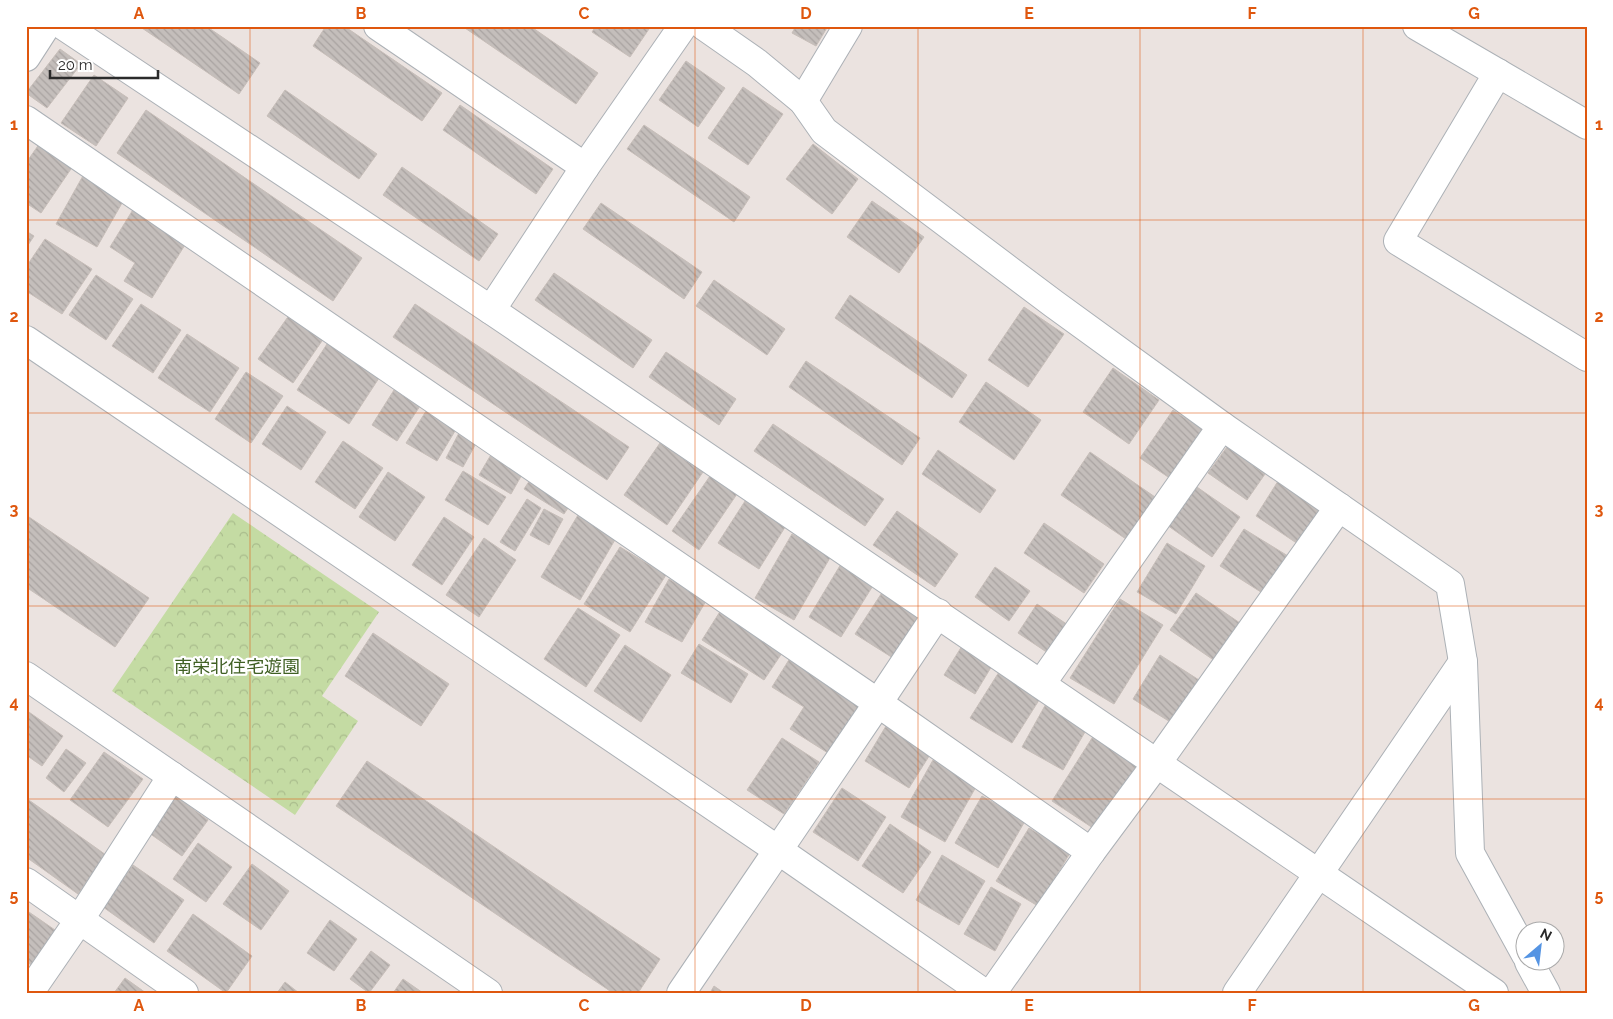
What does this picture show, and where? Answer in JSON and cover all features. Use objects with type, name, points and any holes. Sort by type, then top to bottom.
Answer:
[{"type":"street","points":[[26,57],[46,26]]},
{"type":"street","points":[[64,26],[491,310],[1494,993]]},
{"type":"street","points":[[378,26],[585,167]]},
{"type":"street","points":[[491,310],[585,167],[683,26]]},
{"type":"street","points":[[704,26],[757,63],[803,101],[824,131],[1054,304],[1222,426],[1450,584],[1463,662],[1470,853],[1516,937]]},
{"type":"street","points":[[803,101],[848,26]]},
{"type":"street","points":[[1417,26],[1587,125]]},
{"type":"street","points":[[1498,73],[1398,241],[1587,357]]},
{"type":"street","points":[[26,120],[878,703],[1091,852]]},
{"type":"street","points":[[26,340],[778,850],[984,993]]},
{"type":"street","points":[[1041,684],[1222,426]]},
{"type":"street","points":[[992,993],[1339,507]]},
{"type":"street","points":[[681,993],[938,613]]},
{"type":"street","points":[[1237,993],[1463,662]]},
{"type":"street","points":[[26,676],[488,993]]},
{"type":"street","points":[[29,993],[80,920],[172,776]]},
{"type":"street","points":[[26,882],[184,993]]},
{"type":"street","points":[[1534,972],[1546,993]]},
{"type":"green space","name":"南栄北住宅遊園","points":[[233,513],[379,612],[322,696],[358,721],[295,815],[112,691]]},
{"type":"building","points":[[139,26],[206,26],[260,63],[239,94]]},
{"type":"building","points":[[326,26],[344,26],[442,93],[422,121],[313,46]]},
{"type":"building","points":[[462,26],[530,26],[598,73],[576,104]]},
{"type":"building","points":[[596,26],[651,26],[630,57],[592,32]]},
{"type":"building","points":[[796,26],[828,26],[816,46],[792,33]]},
{"type":"building","points":[[60,49],[81,64],[47,108],[26,93]]},
{"type":"building","points":[[686,61],[725,88],[698,127],[659,100]]},
{"type":"building","points":[[94,75],[128,98],[96,146],[61,123]]},
{"type":"building","points":[[743,87],[783,114],[748,165],[708,138]]},
{"type":"building","points":[[285,90],[377,154],[359,179],[267,116]]},
{"type":"building","points":[[460,105],[553,169],[536,194],[443,130]]},
{"type":"building","points":[[146,110],[362,258],[333,301],[117,153]]},
{"type":"building","points":[[644,125],[750,197],[734,222],[627,149]]},
{"type":"building","points":[[42,140],[75,163],[41,213],[26,203],[26,163]]},
{"type":"building","points":[[813,144],[858,179],[832,214],[786,179]]},
{"type":"building","points":[[402,167],[498,234],[479,261],[383,195]]},
{"type":"building","points":[[84,174],[126,196],[97,247],[56,224]]},
{"type":"building","points":[[872,201],[924,237],[899,273],[847,237]]},
{"type":"building","points":[[601,203],[702,272],[684,299],[583,229]]},
{"type":"building","points":[[134,208],[188,240],[152,298],[124,281],[135,263],[110,247]]},
{"type":"building","points":[[26,231],[34,236],[26,248]]},
{"type":"building","points":[[45,239],[92,269],[62,314],[26,291],[26,267]]},
{"type":"building","points":[[554,273],[652,340],[633,368],[535,300]]},
{"type":"building","points":[[96,275],[133,299],[106,340],[69,315]]},
{"type":"building","points":[[714,280],[785,329],[767,355],[696,306]]},
{"type":"building","points":[[850,295],[967,375],[952,398],[835,318]]},
{"type":"building","points":[[141,304],[181,330],[153,373],[112,346]]},
{"type":"building","points":[[415,304],[629,447],[607,480],[393,337]]},
{"type":"building","points":[[1024,307],[1064,334],[1028,387],[988,360]]},
{"type":"building","points":[[290,314],[324,338],[293,383],[258,359]]},
{"type":"building","points":[[187,334],[239,368],[210,412],[158,378]]},
{"type":"building","points":[[329,341],[381,375],[349,424],[297,390]]},
{"type":"building","points":[[666,352],[736,399],[719,425],[649,377]]},
{"type":"building","points":[[806,361],[920,438],[902,465],[789,387]]},
{"type":"building","points":[[1113,368],[1159,400],[1129,444],[1083,412]]},
{"type":"building","points":[[246,372],[283,396],[251,443],[215,419]]},
{"type":"building","points":[[986,382],[1041,420],[1014,460],[959,422]]},
{"type":"building","points":[[394,390],[420,406],[397,441],[372,425]]},
{"type":"building","points":[[287,406],[326,432],[301,470],[262,444]]},
{"type":"building","points":[[428,408],[458,426],[437,461],[406,443]]},
{"type":"building","points":[[1173,410],[1207,433],[1174,481],[1140,458]]},
{"type":"building","points":[[773,424],[884,499],[865,526],[754,451]]},
{"type":"building","points":[[461,429],[479,438],[463,467],[446,458]]},
{"type":"building","points":[[343,441],[383,468],[355,509],[315,482]]},
{"type":"building","points":[[660,443],[703,472],[667,525],[624,495]]},
{"type":"building","points":[[1227,447],[1265,474],[1247,500],[1208,473]]},
{"type":"building","points":[[938,450],[996,490],[980,513],[922,474]]},
{"type":"building","points":[[1090,452],[1155,497],[1126,539],[1061,495]]},
{"type":"building","points":[[492,453],[524,471],[511,494],[479,475]]},
{"type":"building","points":[[463,471],[506,497],[488,525],[445,500]]},
{"type":"building","points":[[388,472],[425,497],[395,541],[359,517]]},
{"type":"building","points":[[710,476],[737,494],[699,550],[672,531]]},
{"type":"building","points":[[532,477],[572,502],[564,514],[524,489]]},
{"type":"building","points":[[1280,478],[1329,510],[1304,548],[1256,516]]},
{"type":"building","points":[[1194,485],[1240,517],[1212,557],[1167,525]]},
{"type":"building","points":[[747,498],[787,524],[759,569],[718,543]]},
{"type":"building","points":[[527,499],[541,508],[515,551],[500,542]]},
{"type":"building","points":[[544,509],[563,519],[549,545],[530,535]]},
{"type":"building","points":[[897,511],[958,554],[935,587],[873,545]]},
{"type":"building","points":[[26,515],[149,598],[115,647],[26,587]]},
{"type":"building","points":[[578,515],[616,538],[580,600],[541,577]]},
{"type":"building","points":[[444,517],[474,537],[442,585],[412,565]]},
{"type":"building","points":[[1044,523],[1104,564],[1084,593],[1024,553]]},
{"type":"building","points":[[1244,529],[1288,556],[1264,594],[1220,566]]},
{"type":"building","points":[[792,534],[831,556],[794,620],[755,598]]},
{"type":"building","points":[[484,538],[516,560],[479,617],[446,595]]},
{"type":"building","points":[[1167,543],[1205,566],[1176,614],[1137,592]]},
{"type":"building","points":[[620,547],[666,575],[630,632],[584,604]]},
{"type":"building","points":[[841,564],[874,584],[841,637],[809,617]]},
{"type":"building","points":[[995,567],[1030,591],[1009,621],[975,597]]},
{"type":"building","points":[[669,579],[706,601],[682,642],[645,622]]},
{"type":"building","points":[[885,588],[923,613],[893,658],[855,634]]},
{"type":"building","points":[[1196,593],[1240,623],[1215,661],[1170,630]]},
{"type":"building","points":[[1120,599],[1163,625],[1114,704],[1070,678]]},
{"type":"building","points":[[1037,604],[1068,625],[1048,653],[1018,633]]},
{"type":"building","points":[[578,608],[620,635],[586,687],[544,659]]},
{"type":"building","points":[[721,610],[784,650],[764,680],[702,640]]},
{"type":"building","points":[[373,633],[449,684],[421,726],[345,676]]},
{"type":"building","points":[[699,644],[748,674],[731,703],[681,673]]},
{"type":"building","points":[[625,645],[671,675],[641,722],[594,691]]},
{"type":"building","points":[[962,646],[993,664],[975,694],[944,675]]},
{"type":"building","points":[[792,655],[862,700],[828,753],[790,729],[804,707],[772,687]]},
{"type":"building","points":[[1160,655],[1199,680],[1172,723],[1133,699]]},
{"type":"building","points":[[999,672],[1041,697],[1012,743],[970,718]]},
{"type":"building","points":[[1047,702],[1089,725],[1063,770],[1022,747]]},
{"type":"building","points":[[26,710],[63,736],[42,766],[26,755]]},
{"type":"building","points":[[886,726],[931,753],[909,788],[865,761]]},
{"type":"building","points":[[1094,735],[1138,763],[1096,830],[1052,801]]},
{"type":"building","points":[[782,738],[819,762],[784,814],[747,790]]},
{"type":"building","points":[[66,749],[86,763],[64,792],[46,778]]},
{"type":"building","points":[[104,752],[143,779],[108,827],[70,800]]},
{"type":"building","points":[[933,760],[977,785],[945,842],[901,817]]},
{"type":"building","points":[[367,761],[660,959],[638,993],[613,993],[336,806]]},
{"type":"building","points":[[842,788],[886,817],[858,861],[813,832]]},
{"type":"building","points":[[175,796],[208,820],[182,856],[149,833]]},
{"type":"building","points":[[982,796],[1025,821],[998,868],[955,843]]},
{"type":"building","points":[[26,798],[106,855],[78,894],[26,857]]},
{"type":"building","points":[[890,824],[931,852],[903,893],[862,866]]},
{"type":"building","points":[[1029,828],[1070,853],[1038,906],[996,881]]},
{"type":"building","points":[[198,843],[232,867],[206,902],[173,879]]},
{"type":"building","points":[[942,855],[985,881],[959,925],[916,900]]},
{"type":"building","points":[[252,864],[289,891],[261,930],[223,904]]},
{"type":"building","points":[[133,865],[184,900],[154,943],[103,907]]},
{"type":"building","points":[[991,887],[1021,904],[995,951],[964,934]]},
{"type":"building","points":[[26,910],[55,930],[31,965],[26,961]]},
{"type":"building","points":[[193,914],[252,956],[226,993],[167,951]]},
{"type":"building","points":[[330,920],[357,939],[334,971],[307,953]]},
{"type":"building","points":[[371,951],[390,965],[369,993],[350,979]]},
{"type":"building","points":[[125,978],[146,993],[114,993]]},
{"type":"building","points":[[403,979],[423,993],[393,993]]},
{"type":"building","points":[[285,982],[299,993],[277,993]]},
{"type":"building","points":[[714,986],[724,993],[710,993]]}]
